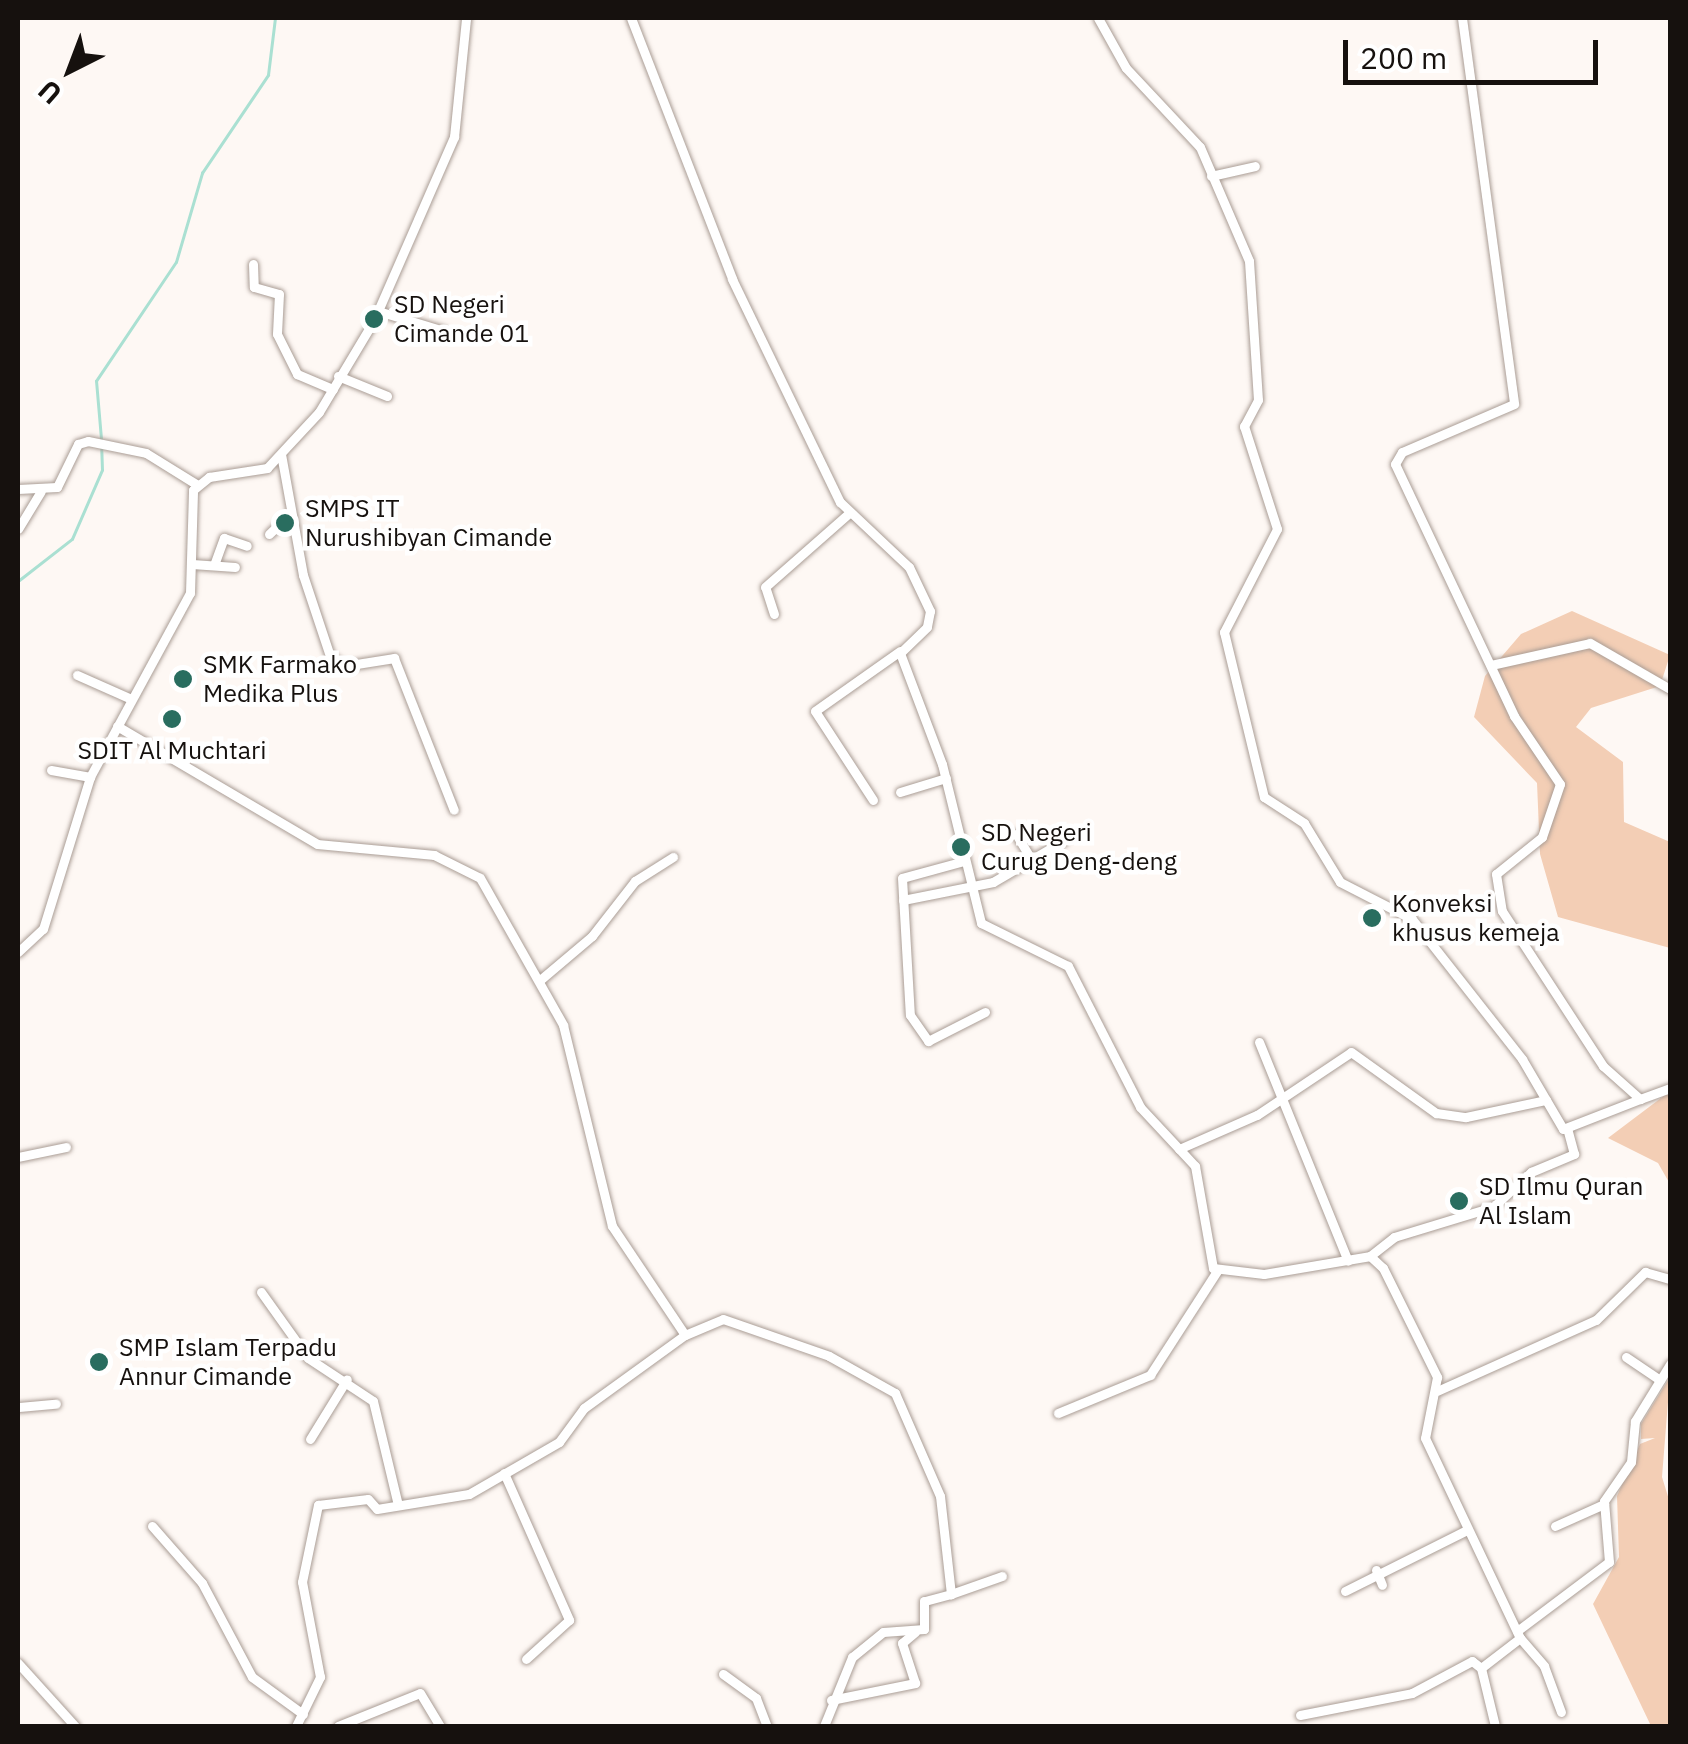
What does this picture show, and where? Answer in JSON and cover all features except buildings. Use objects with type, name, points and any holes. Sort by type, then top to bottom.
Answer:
[{"type":"street","points":[[18,489],[40,492],[62,484],[78,444],[115,446],[196,484],[261,472],[282,454],[333,390],[378,311],[454,136],[466,18]]},
{"type":"street","points":[[631,18],[736,289],[848,514],[909,566],[930,610],[927,627],[814,711],[874,800]]},
{"type":"street","points":[[1098,18],[1126,68],[1200,147],[1249,261],[1258,400],[1244,426],[1277,529],[1224,632],[1250,708],[1262,794],[1304,823],[1340,882],[1412,918],[1568,1131],[1574,1154],[1532,1172],[1493,1206],[1394,1237],[1370,1256],[1217,1271]]},
{"type":"street","points":[[1462,18],[1514,404],[1398,454],[1394,464],[1491,665],[1560,787],[1542,837],[1496,874],[1502,911],[1580,1039],[1640,1099]]},
{"type":"street","points":[[1211,176],[1255,166]]},
{"type":"street","points":[[253,264],[254,287],[280,294],[278,334],[297,374],[333,390]]},
{"type":"street","points":[[378,311],[444,331]]},
{"type":"street","points":[[338,376],[388,396]]},
{"type":"street","points":[[282,454],[292,513],[330,656],[344,666],[394,658],[454,810]]},
{"type":"street","points":[[18,952],[43,929],[90,777],[129,698],[178,623],[192,564],[196,484]]},
{"type":"street","points":[[18,530],[40,492]]},
{"type":"street","points":[[269,534],[292,513]]},
{"type":"street","points":[[774,614],[765,587],[848,514]]},
{"type":"street","points":[[214,566],[224,538],[247,546]]},
{"type":"street","points":[[192,564],[234,567]]},
{"type":"street","points":[[1491,665],[1590,643],[1670,689]]},
{"type":"street","points":[[900,650],[946,778],[968,886],[986,928],[1068,966],[1134,1098],[1197,1172],[1204,1250],[1217,1271]]},
{"type":"street","points":[[77,674],[129,698]]},
{"type":"street","points":[[118,726],[317,844],[466,866],[540,980],[567,1038],[566,1066],[612,1226],[684,1335]]},
{"type":"street","points":[[51,770],[90,777]]},
{"type":"street","points":[[900,792],[946,778]]},
{"type":"street","points":[[1016,834],[1033,862]]},
{"type":"street","points":[[903,900],[968,886],[1033,862],[1063,841]]},
{"type":"street","points":[[540,980],[592,936],[636,880],[673,857]]},
{"type":"street","points":[[964,861],[905,874],[903,900],[913,1030],[928,1041],[985,1012]]},
{"type":"street","points":[[1259,1042],[1280,1102],[1348,1261]]},
{"type":"street","points":[[1179,1149],[1280,1102],[1351,1052],[1436,1113],[1466,1117],[1546,1100]]},
{"type":"street","points":[[1568,1131],[1670,1088]]},
{"type":"street","points":[[18,1157],[66,1147]]},
{"type":"street","points":[[1370,1256],[1430,1362],[1437,1391],[1422,1431],[1518,1634],[1544,1666],[1561,1712]]},
{"type":"street","points":[[1058,1413],[1150,1375],[1217,1271]]},
{"type":"street","points":[[1437,1391],[1596,1320],[1646,1272],[1670,1280]]},
{"type":"street","points":[[261,1292],[308,1358],[347,1379],[376,1410],[398,1505]]},
{"type":"street","points":[[300,1720],[320,1677],[302,1589],[317,1506],[398,1505],[458,1498],[559,1442],[584,1408],[684,1335],[717,1319],[738,1322],[895,1393],[940,1496],[950,1594]]},
{"type":"street","points":[[1626,1358],[1660,1380]]},
{"type":"street","points":[[1556,1526],[1604,1504],[1631,1462],[1634,1425],[1670,1364]]},
{"type":"street","points":[[310,1438],[347,1379]]},
{"type":"street","points":[[18,1407],[56,1404]]},
{"type":"street","points":[[504,1473],[569,1620],[526,1658]]},
{"type":"street","points":[[1480,1668],[1609,1562],[1604,1504]]},
{"type":"street","points":[[152,1526],[202,1583],[252,1677],[312,1726]]},
{"type":"street","points":[[1346,1591],[1376,1570],[1467,1530]]},
{"type":"street","points":[[1376,1570],[1382,1585]]},
{"type":"street","points":[[831,1700],[915,1683],[902,1644],[927,1624],[925,1600],[1002,1576]]},
{"type":"street","points":[[824,1726],[844,1666],[875,1636],[914,1632]]},
{"type":"street","points":[[1300,1714],[1407,1695],[1472,1661],[1480,1668],[1494,1726]]},
{"type":"street","points":[[18,1663],[75,1726]]},
{"type":"street","points":[[722,1674],[756,1698],[767,1726]]},
{"type":"street","points":[[338,1726],[420,1693],[440,1726]]},
{"type":"shaded area","points":[[1572,611],[1670,655],[1660,686],[1591,708],[1576,727],[1623,762],[1624,822],[1670,842],[1670,948],[1558,917],[1540,854],[1537,783],[1474,717],[1485,676],[1521,634]]},
{"type":"shaded area","points":[[1670,1095],[1670,1184],[1658,1163],[1608,1138]]},
{"type":"shaded area","points":[[1670,1377],[1662,1477],[1670,1503],[1670,1726],[1651,1726],[1593,1604],[1619,1557],[1617,1496],[1640,1444],[1655,1438],[1641,1439],[1641,1424]]},
{"type":"waterway","points":[[101,439],[96,381],[176,262],[202,173],[268,75],[275,18]]},
{"type":"waterway","points":[[18,581],[72,539],[102,470],[101,447]]},
{"type":"place","name":"SD Negeri Cimande 01","points":[[374,319]]},
{"type":"place","name":"SMPS IT Nurushibyan Cimande","points":[[285,523]]},
{"type":"place","name":"SMK Farmako Medika Plus","points":[[183,679]]},
{"type":"place","name":"SDIT Al Muchtari","points":[[172,719]]},
{"type":"place","name":"SD Negeri Curug Deng-deng","points":[[961,847]]},
{"type":"place","name":"Konveksi khusus kemeja","points":[[1372,918]]},
{"type":"place","name":"SD Ilmu Quran Al Islam","points":[[1459,1201]]},
{"type":"place","name":"SMP Islam Terpadu Annur Cimande","points":[[99,1362]]}]
